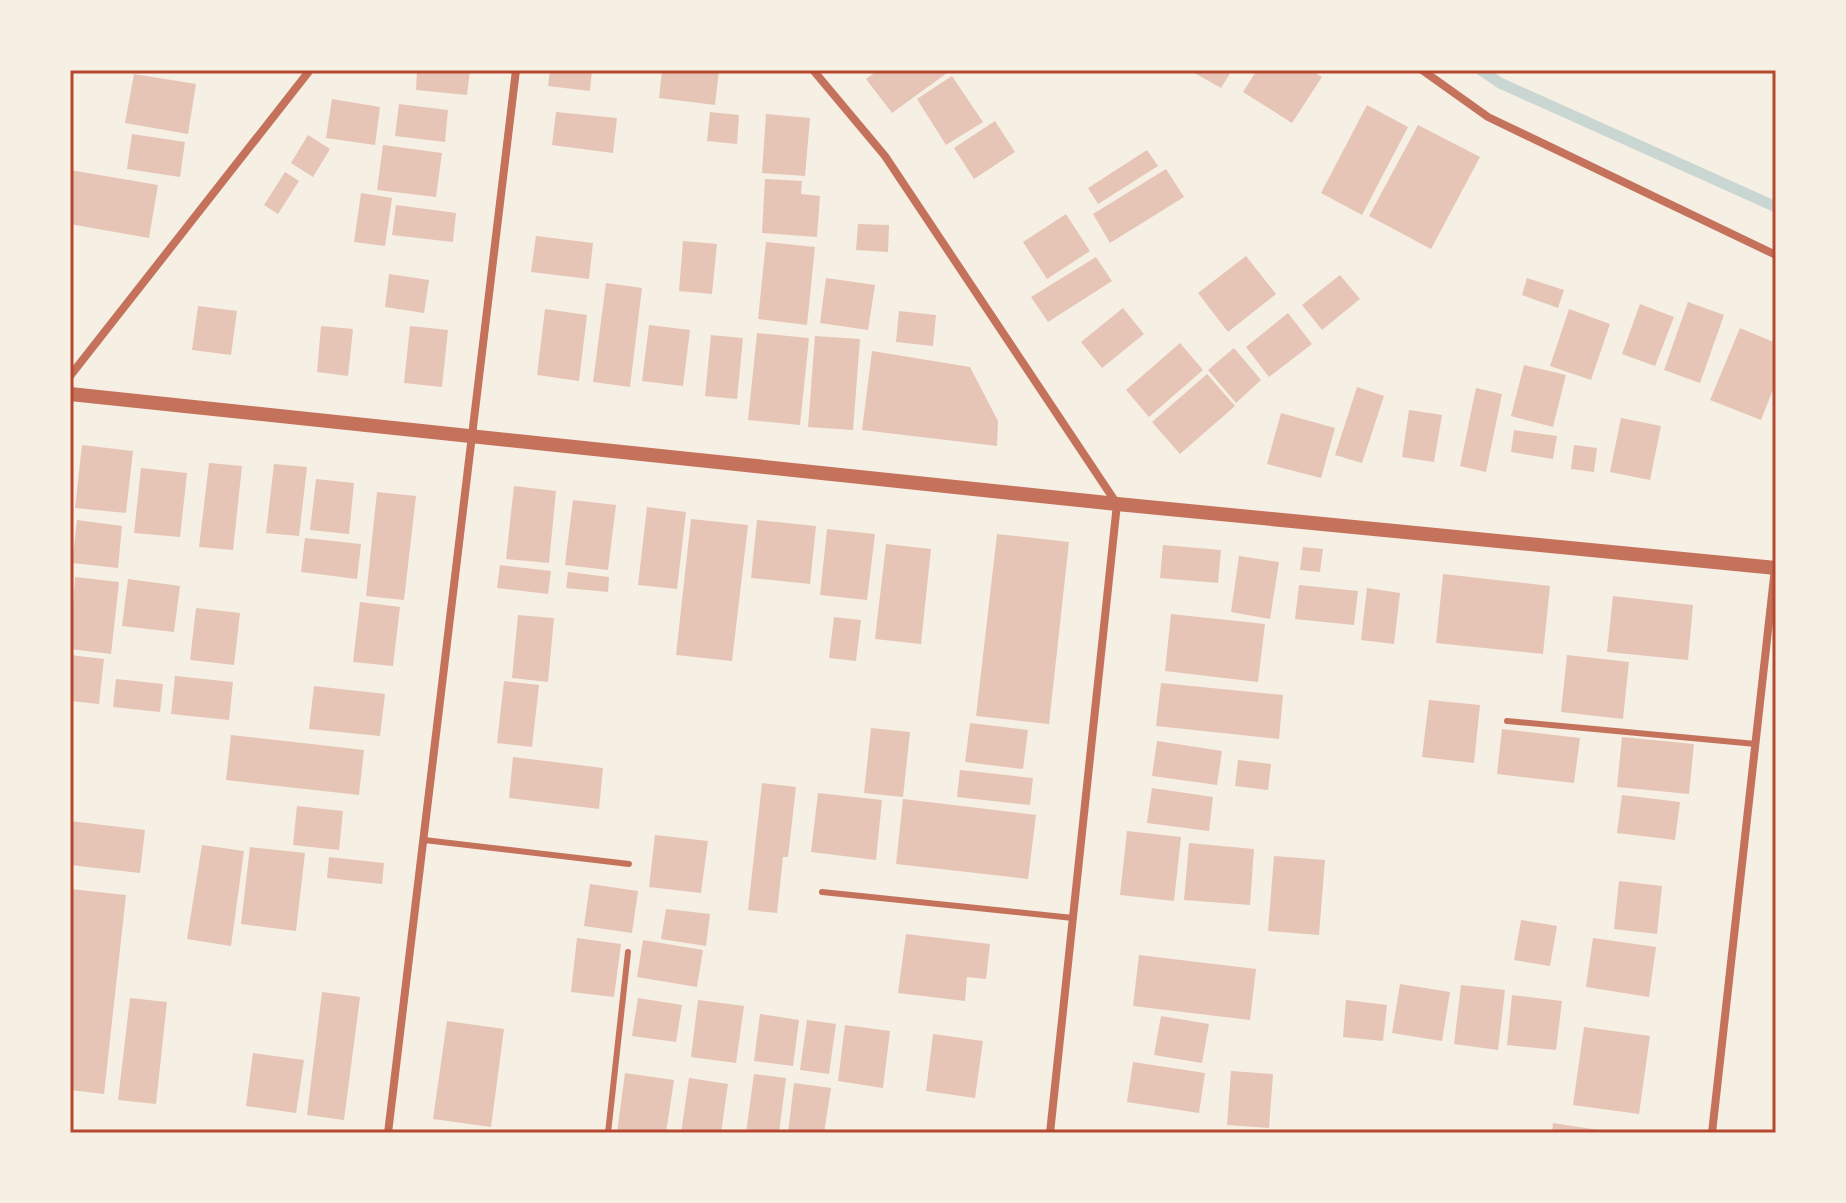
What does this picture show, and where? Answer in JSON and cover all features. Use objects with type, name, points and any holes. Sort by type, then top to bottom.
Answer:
[{"type":"street","points":[[70,376],[310,70]]},
{"type":"street","points":[[388,1133],[516,70]]},
{"type":"street","points":[[813,70],[885,156],[1117,504],[1050,1133]]},
{"type":"street","points":[[1422,70],[1488,117],[1776,255]]},
{"type":"street","points":[[70,394],[1117,504],[1776,568],[1712,1133]]},
{"type":"lane","points":[[1507,721],[1756,744]]},
{"type":"lane","points":[[424,840],[629,864]]},
{"type":"lane","points":[[822,892],[1073,918]]},
{"type":"lane","points":[[608,1133],[628,952]]},
{"type":"building","points":[[417,70],[470,70],[467,95],[416,90]]},
{"type":"building","points":[[550,70],[592,70],[590,91],[548,86]]},
{"type":"building","points":[[662,70],[719,70],[715,105],[659,98]]},
{"type":"building","points":[[878,70],[951,70],[892,113],[866,79]]},
{"type":"building","points":[[1189,70],[1232,70],[1221,88]]},
{"type":"building","points":[[1257,70],[1311,70],[1322,77],[1292,123],[1243,92]]},
{"type":"building","points":[[134,74],[196,84],[188,134],[125,123]]},
{"type":"building","points":[[952,76],[983,122],[946,145],[917,99]]},
{"type":"building","points":[[332,99],[380,107],[375,145],[326,138]]},
{"type":"building","points":[[399,104],[448,110],[445,142],[395,136]]},
{"type":"building","points":[[1367,105],[1408,127],[1362,215],[1321,193]]},
{"type":"building","points":[[556,112],[617,118],[613,153],[552,145]]},
{"type":"building","points":[[710,112],[739,115],[737,144],[707,141]]},
{"type":"building","points":[[766,114],[810,118],[805,176],[762,173]]},
{"type":"building","points":[[995,121],[1015,152],[974,179],[954,148]]},
{"type":"building","points":[[1418,125],[1480,157],[1431,249],[1369,216]]},
{"type":"building","points":[[132,134],[185,142],[180,177],[127,169]]},
{"type":"building","points":[[308,135],[330,149],[313,177],[291,163]]},
{"type":"building","points":[[383,145],[442,153],[436,197],[377,190]]},
{"type":"building","points":[[1147,150],[1158,166],[1098,204],[1088,188]]},
{"type":"building","points":[[1166,169],[1184,197],[1110,243],[1093,214]]},
{"type":"building","points":[[70,170],[158,185],[149,238],[70,224]]},
{"type":"building","points":[[285,172],[299,181],[278,214],[264,205]]},
{"type":"building","points":[[765,179],[802,181],[801,194],[820,196],[817,237],[762,233]]},
{"type":"building","points":[[361,193],[392,198],[385,246],[354,242]]},
{"type":"building","points":[[396,205],[456,213],[453,242],[392,235]]},
{"type":"building","points":[[1066,214],[1090,251],[1047,279],[1023,242]]},
{"type":"building","points":[[858,224],[889,225],[888,252],[856,250]]},
{"type":"building","points":[[536,236],[593,243],[589,279],[531,272]]},
{"type":"building","points":[[683,241],[717,244],[712,294],[679,291]]},
{"type":"building","points":[[766,242],[815,247],[807,325],[758,319]]},
{"type":"building","points":[[1246,256],[1276,294],[1228,332],[1198,293]]},
{"type":"building","points":[[1096,257],[1112,281],[1048,322],[1031,297]]},
{"type":"building","points":[[389,274],[429,280],[424,313],[385,307]]},
{"type":"building","points":[[1340,275],[1360,299],[1322,330],[1302,305]]},
{"type":"building","points":[[826,278],[875,285],[868,330],[820,323]]},
{"type":"building","points":[[1527,278],[1564,290],[1558,308],[1522,295]]},
{"type":"building","points":[[606,283],[642,288],[630,387],[593,382]]},
{"type":"building","points":[[1688,302],[1724,315],[1700,383],[1664,370]]},
{"type":"building","points":[[1640,304],[1674,317],[1655,366],[1622,354]]},
{"type":"building","points":[[198,306],[237,311],[231,355],[192,350]]},
{"type":"building","points":[[1123,308],[1144,334],[1102,368],[1081,342]]},
{"type":"building","points":[[545,309],[587,315],[579,381],[537,375]]},
{"type":"building","points":[[1569,309],[1610,324],[1591,380],[1550,366]]},
{"type":"building","points":[[899,311],[936,315],[933,346],[896,342]]},
{"type":"building","points":[[1288,313],[1312,344],[1269,377],[1246,347]]},
{"type":"building","points":[[649,325],[690,330],[683,386],[642,381]]},
{"type":"building","points":[[321,326],[353,329],[348,376],[317,372]]},
{"type":"building","points":[[410,326],[448,330],[442,387],[404,383]]},
{"type":"building","points":[[1740,328],[1776,343],[1776,382],[1761,420],[1710,400]]},
{"type":"building","points":[[757,333],[809,338],[800,425],[748,420]]},
{"type":"building","points":[[711,335],[743,338],[737,399],[705,396]]},
{"type":"building","points":[[815,336],[860,339],[853,430],[808,427]]},
{"type":"building","points":[[1180,343],[1203,370],[1149,417],[1126,390]]},
{"type":"building","points":[[1234,348],[1261,380],[1236,403],[1208,370]]},
{"type":"building","points":[[872,351],[970,367],[998,421],[997,446],[862,430]]},
{"type":"building","points":[[1524,365],[1566,375],[1553,427],[1511,416]]},
{"type":"building","points":[[1207,374],[1235,406],[1180,454],[1152,422]]},
{"type":"building","points":[[1357,387],[1384,396],[1362,463],[1335,455]]},
{"type":"building","points":[[1476,388],[1502,394],[1486,472],[1460,466]]},
{"type":"building","points":[[1409,410],[1442,415],[1434,462],[1402,457]]},
{"type":"building","points":[[1281,413],[1335,428],[1321,478],[1267,464]]},
{"type":"building","points":[[1621,418],[1661,426],[1650,480],[1610,472]]},
{"type":"building","points":[[1514,430],[1557,436],[1553,459],[1511,452]]},
{"type":"building","points":[[82,445],[133,451],[126,513],[75,508]]},
{"type":"building","points":[[1574,445],[1597,448],[1594,472],[1571,469]]},
{"type":"building","points":[[209,463],[242,466],[233,550],[199,547]]},
{"type":"building","points":[[274,464],[307,467],[299,536],[266,533]]},
{"type":"building","points":[[141,468],[187,473],[180,537],[134,533]]},
{"type":"building","points":[[316,479],[354,483],[349,534],[310,530]]},
{"type":"building","points":[[514,486],[556,491],[549,563],[506,559]]},
{"type":"building","points":[[377,492],[416,496],[404,600],[366,596]]},
{"type":"building","points":[[573,500],[616,505],[608,570],[565,565]]},
{"type":"building","points":[[647,507],[686,512],[677,589],[638,585]]},
{"type":"building","points":[[691,519],[748,525],[732,661],[676,655]]},
{"type":"building","points":[[77,520],[122,526],[118,568],[72,563]]},
{"type":"building","points":[[757,520],[816,526],[810,584],[751,578]]},
{"type":"building","points":[[827,529],[875,534],[867,600],[820,595]]},
{"type":"building","points":[[997,534],[1069,542],[1049,724],[976,716]]},
{"type":"building","points":[[305,538],[361,544],[357,579],[301,572]]},
{"type":"building","points":[[886,544],[931,549],[921,644],[875,639]]},
{"type":"building","points":[[1163,545],[1221,550],[1218,583],[1160,578]]},
{"type":"building","points":[[1303,547],[1323,549],[1320,572],[1300,570]]},
{"type":"building","points":[[1239,556],[1279,562],[1270,619],[1231,612]]},
{"type":"building","points":[[500,565],[551,571],[548,594],[497,588]]},
{"type":"building","points":[[568,572],[609,577],[608,592],[566,588]]},
{"type":"building","points":[[1443,574],[1550,586],[1543,654],[1436,643]]},
{"type":"building","points":[[75,577],[119,582],[111,654],[70,649]]},
{"type":"building","points":[[128,579],[180,586],[174,632],[122,626]]},
{"type":"building","points":[[1299,585],[1358,591],[1354,625],[1295,619]]},
{"type":"building","points":[[1367,588],[1400,593],[1394,644],[1361,640]]},
{"type":"building","points":[[1613,596],[1693,605],[1688,660],[1607,652]]},
{"type":"building","points":[[360,602],[400,607],[393,666],[353,662]]},
{"type":"building","points":[[196,608],[240,613],[234,665],[190,660]]},
{"type":"building","points":[[1171,614],[1265,624],[1258,682],[1165,671]]},
{"type":"building","points":[[518,615],[554,618],[548,682],[512,678]]},
{"type":"building","points":[[834,617],[861,620],[856,661],[829,658]]},
{"type":"building","points":[[70,655],[104,659],[99,704],[70,701]]},
{"type":"building","points":[[1567,655],[1629,662],[1623,719],[1561,712]]},
{"type":"building","points":[[175,676],[233,682],[229,720],[171,714]]},
{"type":"building","points":[[116,679],[163,684],[160,712],[113,707]]},
{"type":"building","points":[[504,681],[539,685],[532,747],[497,743]]},
{"type":"building","points":[[1161,683],[1283,695],[1279,739],[1156,726]]},
{"type":"building","points":[[314,686],[385,694],[380,736],[309,729]]},
{"type":"building","points":[[1429,700],[1480,705],[1474,763],[1422,757]]},
{"type":"building","points":[[970,723],[1028,730],[1023,769],[965,762]]},
{"type":"building","points":[[871,728],[910,732],[903,797],[864,793]]},
{"type":"building","points":[[1502,729],[1580,738],[1574,783],[1497,774]]},
{"type":"building","points":[[231,735],[364,750],[359,795],[226,780]]},
{"type":"building","points":[[1622,737],[1694,744],[1689,794],[1617,787]]},
{"type":"building","points":[[1157,741],[1222,751],[1217,785],[1152,776]]},
{"type":"building","points":[[513,757],[603,768],[599,809],[509,798]]},
{"type":"building","points":[[1238,760],[1271,764],[1268,790],[1235,786]]},
{"type":"building","points":[[960,770],[1033,778],[1030,805],[957,797]]},
{"type":"building","points":[[762,783],[796,787],[788,857],[783,857],[777,913],[748,910]]},
{"type":"building","points":[[1152,788],[1213,797],[1209,831],[1147,823]]},
{"type":"building","points":[[818,793],[882,800],[876,860],[811,852]]},
{"type":"building","points":[[1622,795],[1680,802],[1675,840],[1617,833]]},
{"type":"building","points":[[903,799],[1036,815],[1028,879],[896,864]]},
{"type":"building","points":[[297,806],[343,811],[339,850],[293,845]]},
{"type":"building","points":[[70,821],[145,830],[140,873],[70,865]]},
{"type":"building","points":[[1127,831],[1181,837],[1174,901],[1120,895]]},
{"type":"building","points":[[655,835],[708,841],[701,893],[649,887]]},
{"type":"building","points":[[1189,843],[1254,849],[1250,905],[1184,900]]},
{"type":"building","points":[[202,845],[244,851],[231,946],[187,939]]},
{"type":"building","points":[[250,847],[305,853],[296,931],[241,924]]},
{"type":"building","points":[[1274,856],[1325,860],[1319,935],[1268,931]]},
{"type":"building","points":[[329,857],[384,863],[382,884],[327,878]]},
{"type":"building","points":[[1619,881],[1662,886],[1657,934],[1614,929]]},
{"type":"building","points":[[590,884],[638,891],[632,933],[584,926]]},
{"type":"building","points":[[70,889],[126,895],[104,1094],[70,1090]]},
{"type":"building","points":[[666,909],[710,914],[706,946],[661,939]]},
{"type":"building","points":[[1521,920],[1557,926],[1550,966],[1514,960]]},
{"type":"building","points":[[906,934],[990,944],[986,979],[967,977],[965,1001],[898,993]]},
{"type":"building","points":[[577,938],[621,944],[614,997],[571,992]]},
{"type":"building","points":[[1593,938],[1656,947],[1649,997],[1586,987]]},
{"type":"building","points":[[643,940],[703,950],[697,987],[637,977]]},
{"type":"building","points":[[1139,955],[1256,969],[1250,1020],[1133,1006]]},
{"type":"building","points":[[1400,984],[1450,992],[1442,1041],[1392,1033]]},
{"type":"building","points":[[1461,985],[1505,990],[1498,1050],[1454,1044]]},
{"type":"building","points":[[322,992],[360,997],[344,1120],[307,1115]]},
{"type":"building","points":[[1512,995],[1562,1001],[1556,1050],[1507,1045]]},
{"type":"building","points":[[130,998],[167,1002],[156,1104],[118,1100]]},
{"type":"building","points":[[638,998],[682,1005],[676,1042],[632,1036]]},
{"type":"building","points":[[698,1000],[744,1006],[736,1063],[691,1057]]},
{"type":"building","points":[[1346,1000],[1387,1005],[1383,1041],[1343,1037]]},
{"type":"building","points":[[760,1014],[799,1020],[793,1066],[754,1061]]},
{"type":"building","points":[[1161,1016],[1209,1024],[1202,1063],[1154,1055]]},
{"type":"building","points":[[807,1020],[836,1024],[829,1074],[800,1070]]},
{"type":"building","points":[[447,1021],[504,1029],[491,1127],[433,1119]]},
{"type":"building","points":[[845,1025],[890,1031],[883,1088],[838,1081]]},
{"type":"building","points":[[1584,1027],[1650,1036],[1639,1114],[1573,1105]]},
{"type":"building","points":[[933,1034],[983,1041],[975,1098],[926,1091]]},
{"type":"building","points":[[253,1053],[304,1060],[296,1113],[246,1106]]},
{"type":"building","points":[[1133,1062],[1205,1073],[1199,1113],[1127,1102]]},
{"type":"building","points":[[1231,1071],[1273,1074],[1269,1128],[1227,1125]]},
{"type":"building","points":[[625,1073],[674,1080],[666,1133],[617,1133]]},
{"type":"building","points":[[754,1074],[786,1078],[779,1133],[746,1133]]},
{"type":"building","points":[[689,1078],[728,1084],[721,1133],[681,1133]]},
{"type":"building","points":[[794,1083],[831,1088],[824,1133],[788,1133]]},
{"type":"building","points":[[1553,1123],[1605,1131],[1605,1133],[1552,1133]]},
{"type":"waterway","points":[[1481,70],[1500,83],[1776,207]]}]
